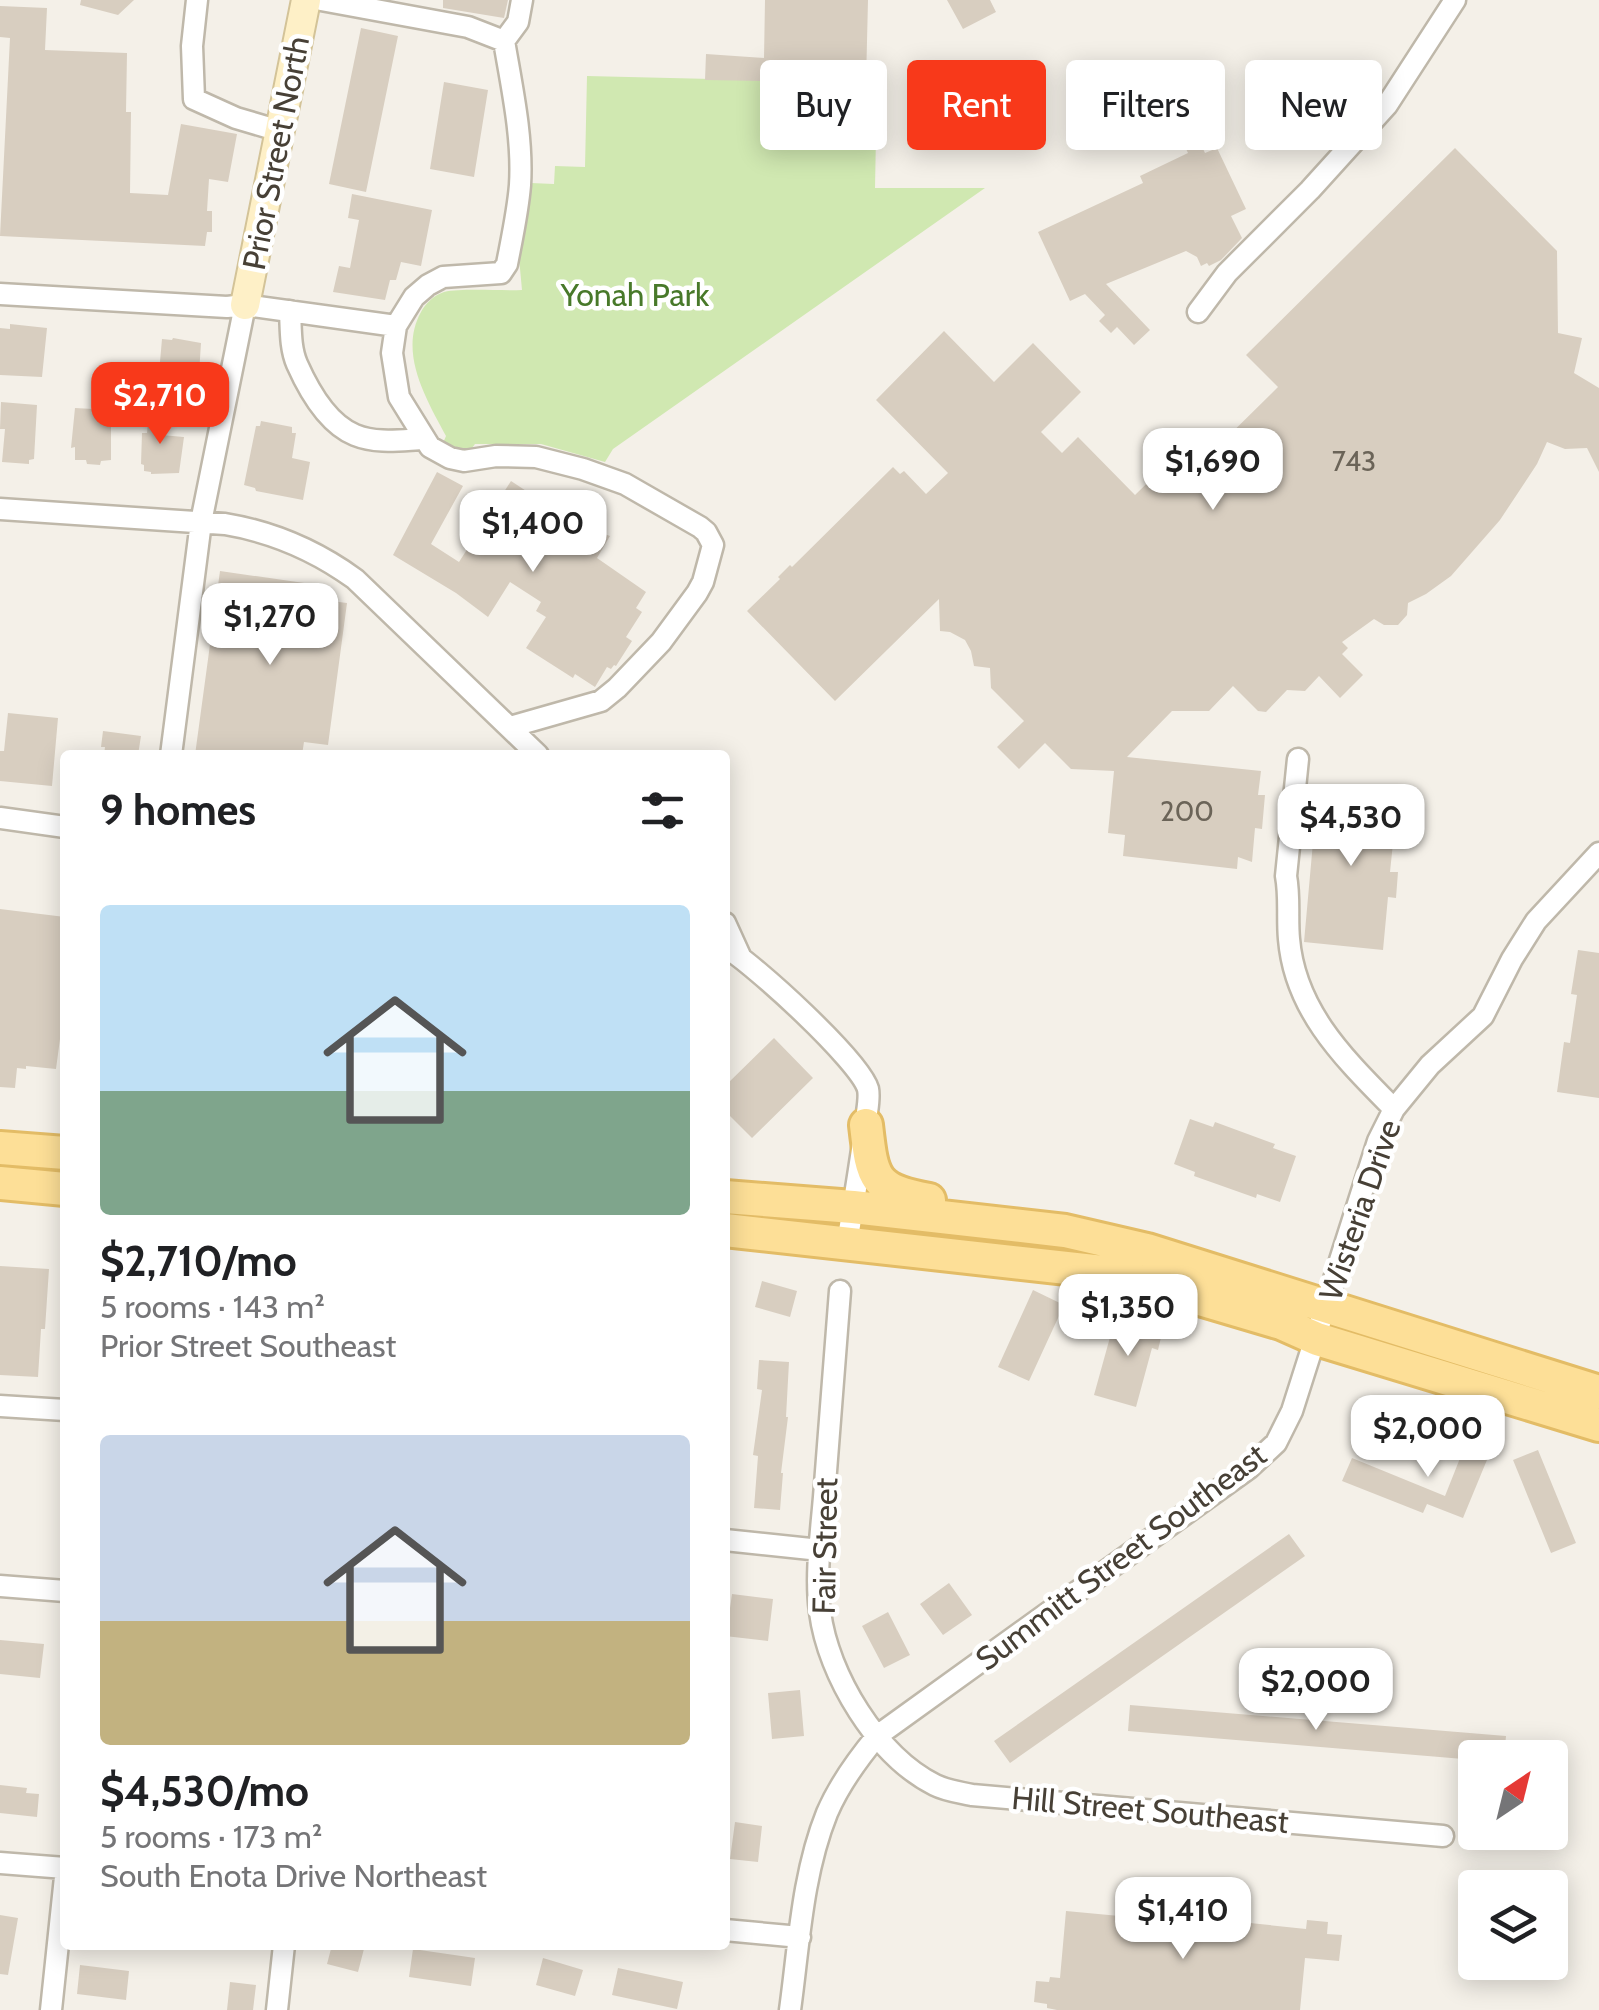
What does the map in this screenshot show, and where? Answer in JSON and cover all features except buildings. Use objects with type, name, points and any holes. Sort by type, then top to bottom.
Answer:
[{"type":"main road","points":[[866,1124],[875,1175],[887,1188],[908,1196],[1002,1210],[1065,1231],[1147,1250],[1599,1392]]},
{"type":"main road","points":[[0,1148],[60,1153]]},
{"type":"main road","points":[[0,1183],[60,1189]]},
{"type":"main road","points":[[730,1197],[853,1206],[1065,1231]]},
{"type":"main road","points":[[730,1231],[1112,1273],[1281,1323],[1317,1340],[1599,1424]]},
{"type":"street","points":[[197,0],[192,46],[194,99],[280,132]]},
{"type":"street","name":"Prior Street North","points":[[245,306],[306,0]]},
{"type":"street","points":[[321,0],[468,27],[504,41]]},
{"type":"street","points":[[510,727],[601,701],[617,688],[661,642],[703,582],[713,546],[700,526],[625,484],[583,469],[536,457],[496,456],[464,461],[436,452],[424,440],[400,397],[392,353],[396,326],[414,297],[443,277],[500,273],[507,264],[520,185],[517,127],[504,41],[518,22],[522,0]]},
{"type":"street","points":[[1198,312],[1227,272],[1310,190],[1387,105],[1456,0]]},
{"type":"street","points":[[0,294],[245,306],[396,326]]},
{"type":"street","points":[[172,750],[201,522],[245,306]]},
{"type":"street","points":[[290,311],[296,363],[338,426],[380,442],[424,440]]},
{"type":"street","points":[[0,509],[201,522],[260,530],[328,560],[365,588],[533,750]]},
{"type":"street","points":[[1298,759],[1286,876],[1288,941],[1296,974],[1319,1026],[1338,1052],[1394,1109]]},
{"type":"street","points":[[0,818],[60,825]]},
{"type":"street","name":"Wisteria Drive","points":[[1317,1340],[1378,1140],[1394,1109],[1430,1065],[1483,1016],[1536,921],[1599,853]]},
{"type":"street","points":[[732,952],[772,984],[844,1054],[860,1072],[869,1092],[847,1243]]},
{"type":"street","name":"Fair Street","points":[[840,1290],[819,1610],[829,1655],[845,1691],[876,1736]]},
{"type":"street","name":"Summitt Street Southeast","points":[[876,1736],[1249,1468],[1276,1443],[1292,1411],[1317,1340]]},
{"type":"street","points":[[0,1406],[60,1410]]},
{"type":"street","points":[[730,1541],[820,1550]]},
{"type":"street","points":[[0,1586],[60,1591]]},
{"type":"street","points":[[790,2010],[804,1896],[827,1813],[847,1774],[876,1736]]},
{"type":"street","name":"Hill Street Southeast","points":[[876,1736],[911,1769],[934,1784],[972,1795],[1443,1836]]},
{"type":"street","points":[[0,1863],[60,1868]]},
{"type":"street","points":[[51,2010],[60,1924]]},
{"type":"street","points":[[730,1930],[800,1937]]},
{"type":"street","points":[[277,2010],[283,1950]]},
{"type":"green space","name":"Yonah Park","points":[[587,76],[760,80],[760,150],[876,150],[875,188],[985,188],[613,449],[605,462],[541,444],[475,444],[466,456],[443,443],[446,436],[418,376],[413,344],[421,312],[444,292],[522,290],[518,247],[531,183],[554,184],[555,166],[585,167]]}]
